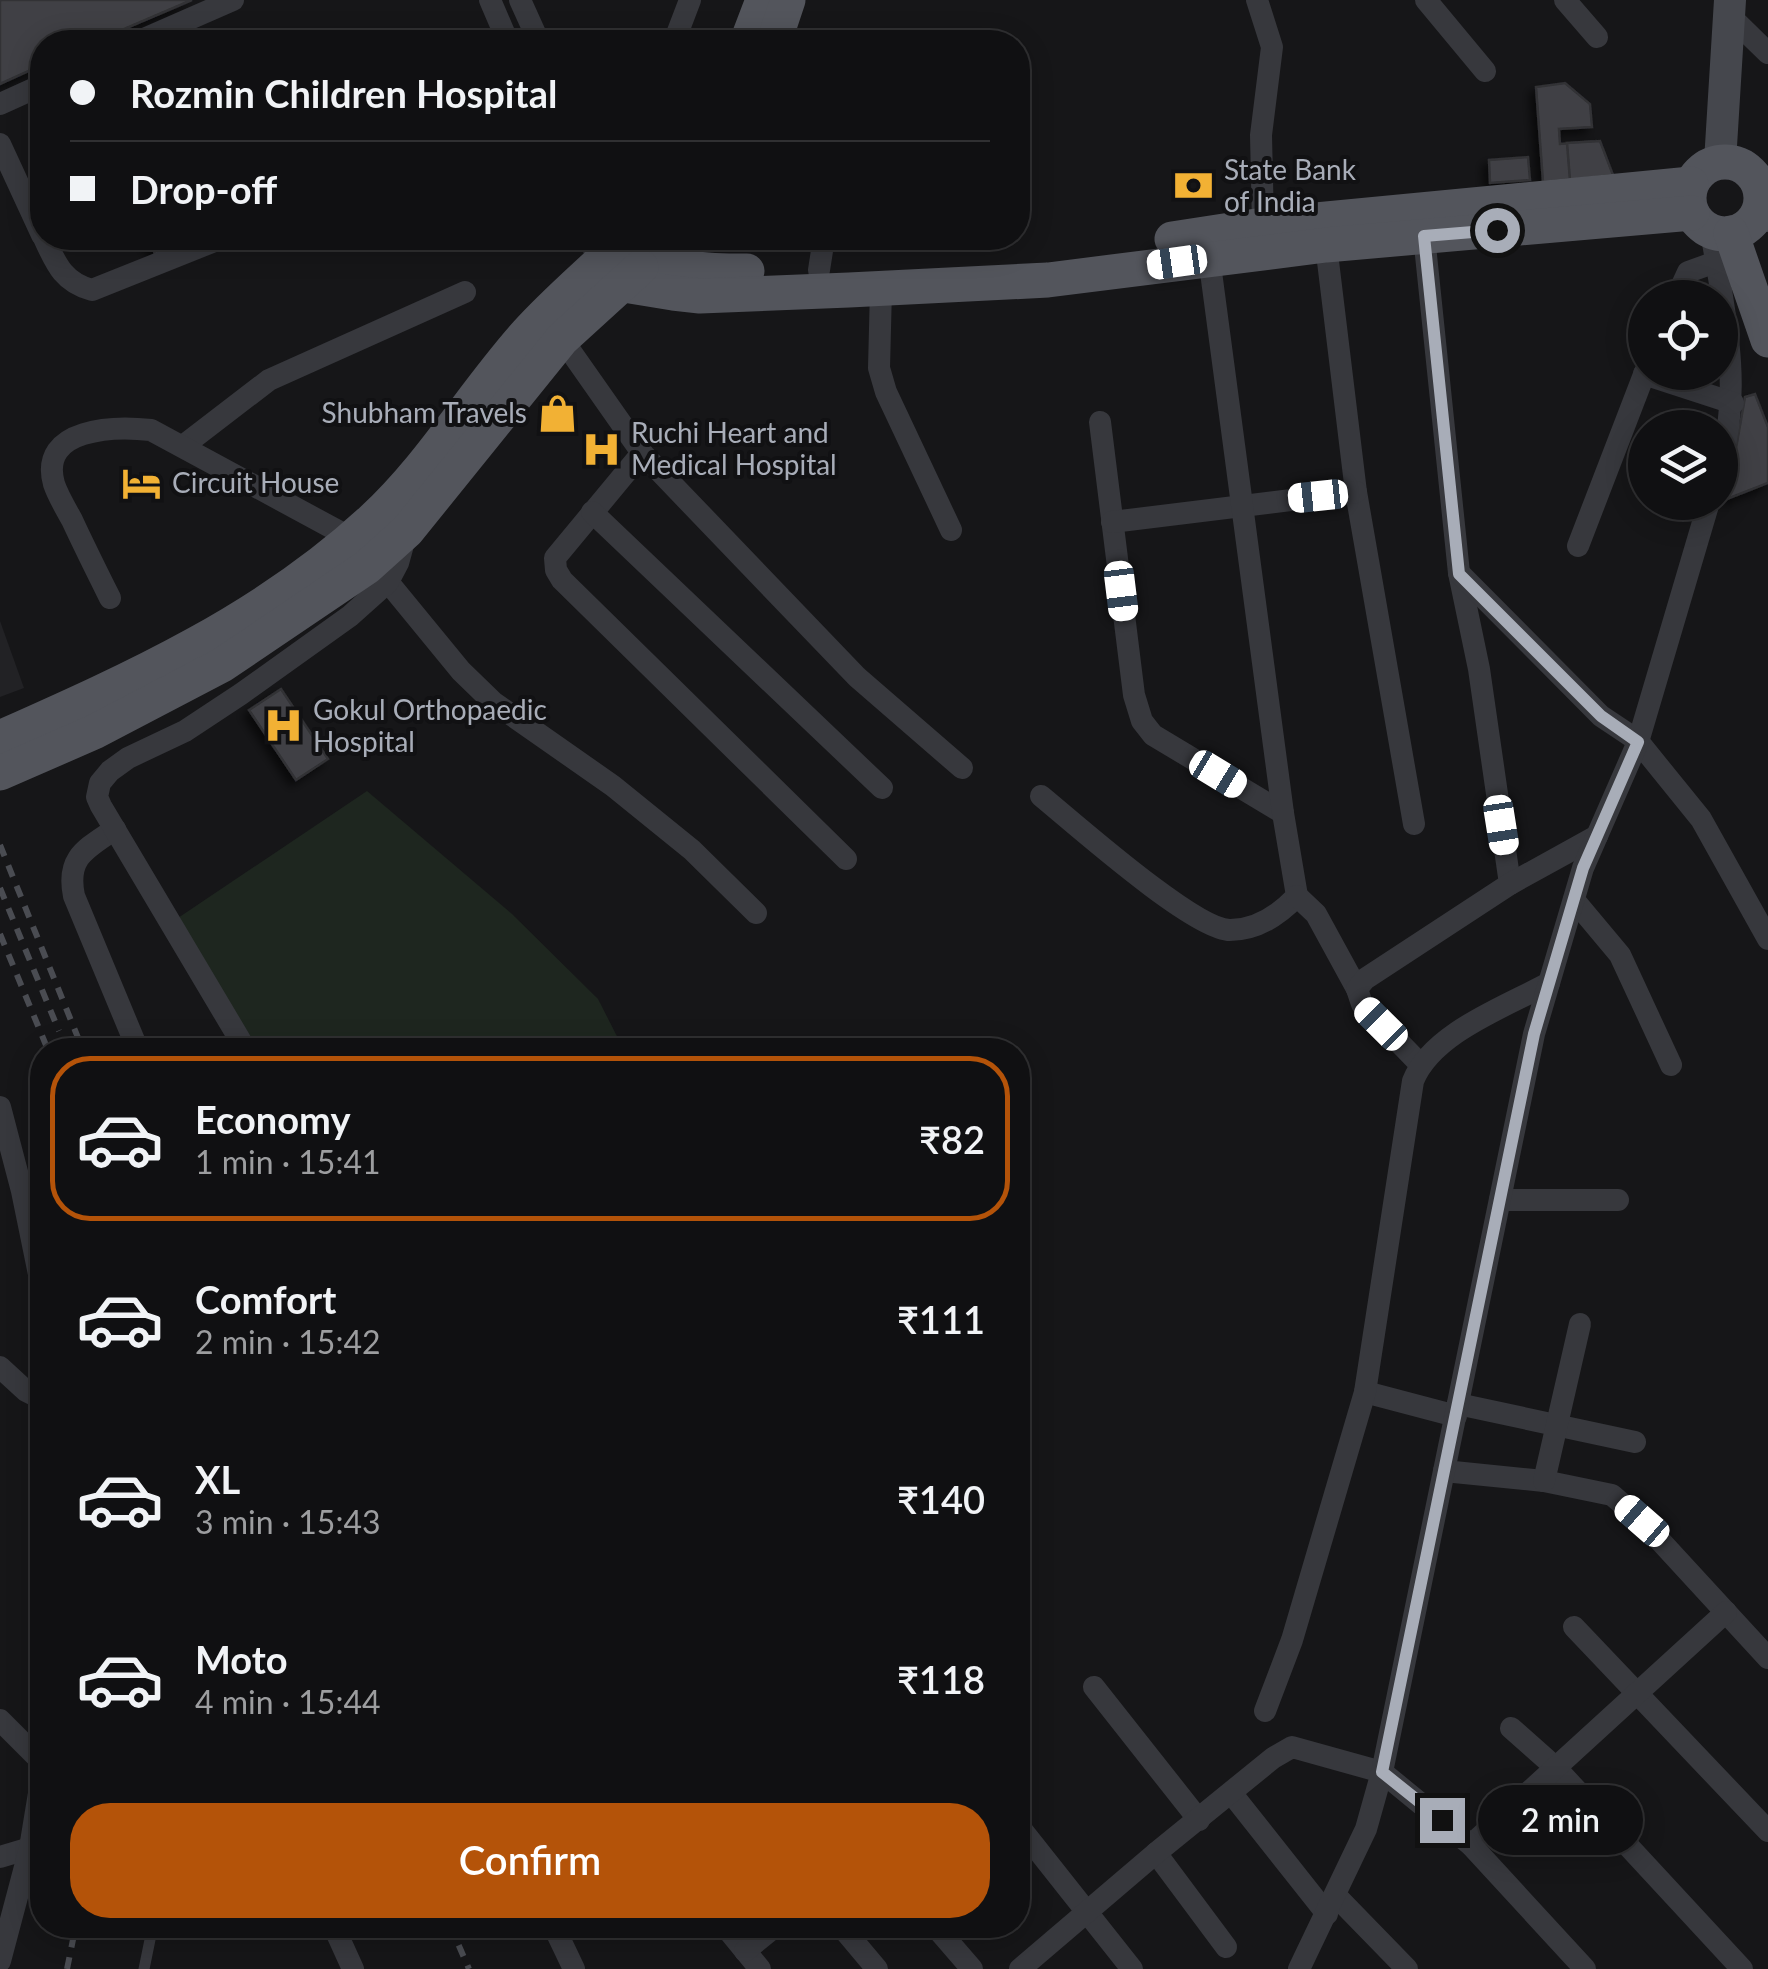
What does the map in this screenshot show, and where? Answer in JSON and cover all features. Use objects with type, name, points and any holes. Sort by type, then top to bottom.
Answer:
[{"type":"main road","points":[[752,30],[763,0]]},
{"type":"main road","points":[[778,30],[788,0]]},
{"type":"main road","points":[[1720,162],[1730,8]]},
{"type":"main road","points":[[604,262],[700,296],[1048,280],[1209,257],[1424,236],[1708,225],[1752,222],[1763,214],[1759,186],[1744,167],[1720,162],[1698,174],[1708,225],[1768,340]]},
{"type":"main road","points":[[653,250],[675,266],[708,272],[822,254],[975,268],[1263,224],[1708,225]]},
{"type":"main road","points":[[0,772],[94,732],[206,674],[362,559],[408,530],[562,340],[604,262]]},
{"type":"main road","points":[[0,738],[115,687],[362,559],[412,479],[528,332],[604,262]]},
{"type":"street","points":[[490,0],[503,30]]},
{"type":"street","points":[[520,0],[534,30]]},
{"type":"street","points":[[679,30],[690,0]]},
{"type":"street","points":[[1257,0],[1272,48],[1261,135],[1263,224]]},
{"type":"street","points":[[1426,0],[1485,70]]},
{"type":"street","points":[[1565,0],[1597,37]]},
{"type":"street","points":[[162,30],[221,2]]},
{"type":"street","points":[[1730,8],[1768,53]]},
{"type":"street","points":[[0,104],[30,90]]},
{"type":"street","points":[[0,144],[30,208]]},
{"type":"street","points":[[1684,280],[1708,225]]},
{"type":"street","points":[[1708,225],[1732,367],[1731,410]]},
{"type":"street","points":[[1424,236],[1459,574],[1479,669],[1510,884]]},
{"type":"street","points":[[1326,244],[1356,492],[1414,824]]},
{"type":"street","points":[[50,250],[62,274],[73,284],[92,290],[192,250]]},
{"type":"street","points":[[1209,257],[1283,813],[1298,896],[1316,914],[1358,989],[1362,1004],[1420,1064]]},
{"type":"street","points":[[881,289],[879,368],[886,392],[951,530]]},
{"type":"street","points":[[182,446],[270,380],[465,292]]},
{"type":"street","points":[[562,340],[642,454],[856,677],[962,768]]},
{"type":"street","points":[[1578,546],[1638,390]]},
{"type":"street","points":[[1692,390],[1732,404]]},
{"type":"street","points":[[1100,422],[1134,695],[1142,721],[1153,735],[1283,813]]},
{"type":"street","points":[[110,598],[54,483],[53,460],[84,431],[123,426],[152,430],[362,559],[461,672],[493,702],[626,797],[692,850],[756,913]]},
{"type":"street","points":[[642,454],[555,558],[556,570],[846,860]]},
{"type":"street","points":[[1112,522],[1356,492]]},
{"type":"street","points":[[592,512],[882,788]]},
{"type":"street","points":[[1299,1969],[1366,1828],[1382,1772],[1534,1034],[1574,900],[1638,742],[1704,520]]},
{"type":"street","points":[[239,1038],[97,796],[100,783],[128,758],[185,731],[350,616],[362,559]]},
{"type":"street","points":[[1459,574],[1601,716],[1638,742],[1701,819],[1765,928]]},
{"type":"street","points":[[1041,796],[1182,909],[1227,931],[1261,925],[1298,896]]},
{"type":"street","points":[[115,829],[83,850],[74,863],[71,879],[74,896],[133,1038]]},
{"type":"street","points":[[1358,989],[1365,979],[1510,884],[1597,836]]},
{"type":"street","points":[[1574,900],[1620,955],[1671,1065]]},
{"type":"street","points":[[1265,1711],[1292,1640],[1365,1392],[1413,1082],[1420,1064],[1438,1045],[1549,983]]},
{"type":"street","points":[[0,1108],[30,1230]]},
{"type":"street","points":[[1500,1200],[1618,1200]]},
{"type":"street","points":[[1544,1481],[1580,1324]]},
{"type":"street","points":[[0,1367],[30,1393]]},
{"type":"street","points":[[1365,1392],[1634,1442]]},
{"type":"street","points":[[1444,1471],[1544,1481],[1612,1495],[1642,1521],[1768,1658]]},
{"type":"street","points":[[1471,1845],[1726,1612]]},
{"type":"street","points":[[1574,1627],[1768,1831]]},
{"type":"street","points":[[1094,1687],[1200,1820]]},
{"type":"street","points":[[0,1720],[30,1750]]},
{"type":"street","points":[[1511,1728],[1555,1767],[1742,1969]]},
{"type":"street","points":[[1020,1969],[1156,1853],[1273,1758],[1292,1747],[1382,1772],[1471,1845],[1585,1969]]},
{"type":"street","points":[[1232,1794],[1331,1905],[1407,1969]]},
{"type":"street","points":[[1030,1841],[1132,1969]]},
{"type":"street","points":[[0,1857],[30,1848]]},
{"type":"street","points":[[0,1961],[30,1848]]},
{"type":"street","points":[[1156,1853],[1226,1946]]},
{"type":"street","points":[[339,1938],[353,1969]]},
{"type":"street","points":[[559,1938],[574,1969]]},
{"type":"street","points":[[734,1938],[752,1960],[768,1938]]},
{"type":"street","points":[[851,1938],[877,1969]]},
{"type":"street","points":[[945,1938],[972,1969]]},
{"type":"lane","points":[[144,1969],[150,1938]]},
{"type":"shaded area","points":[[0,621],[24,688],[0,697]]},
{"type":"shaded area","points":[[367,791],[512,914],[598,999],[618,1038],[239,1038],[175,920]]},
{"type":"building","points":[[0,0],[192,0],[122,30],[30,30],[30,70],[0,84]]},
{"type":"building","points":[[1565,83],[1590,104],[1592,127],[1559,129],[1560,144],[1596,141],[1613,175],[1543,182],[1536,87]]},
{"type":"building","points":[[1600,141],[1613,175],[1570,180],[1567,143]]},
{"type":"building","points":[[1528,157],[1530,180],[1490,183],[1489,160]]},
{"type":"building","points":[[1755,394],[1768,427],[1768,483],[1738,495],[1738,437],[1745,397]]},
{"type":"building","points":[[281,689],[328,759],[296,780],[249,710]]},
{"type":"railway","points":[[0,845],[78,1038]]},
{"type":"railway","points":[[0,888],[59,1031]]},
{"type":"railway","points":[[0,934],[43,1038]]},
{"type":"railway","points":[[67,1969],[73,1938]]},
{"type":"railway","points":[[456,1938],[469,1969]]},
{"type":"place","name":"State Bank of India","points":[[1194,186]]},
{"type":"place","name":"Shubham Travels","points":[[557,413]]},
{"type":"place","name":"Ruchi Heart and Medical Hospital","points":[[601,449]]},
{"type":"place","name":"Circuit House","points":[[142,483]]},
{"type":"place","name":"Gokul Orthopaedic Hospital","points":[[283,726]]},
{"type":"route","points":[[1442,1820],[1382,1772],[1534,1034],[1583,868],[1638,742],[1601,716],[1459,574],[1424,236],[1497,230]]}]
